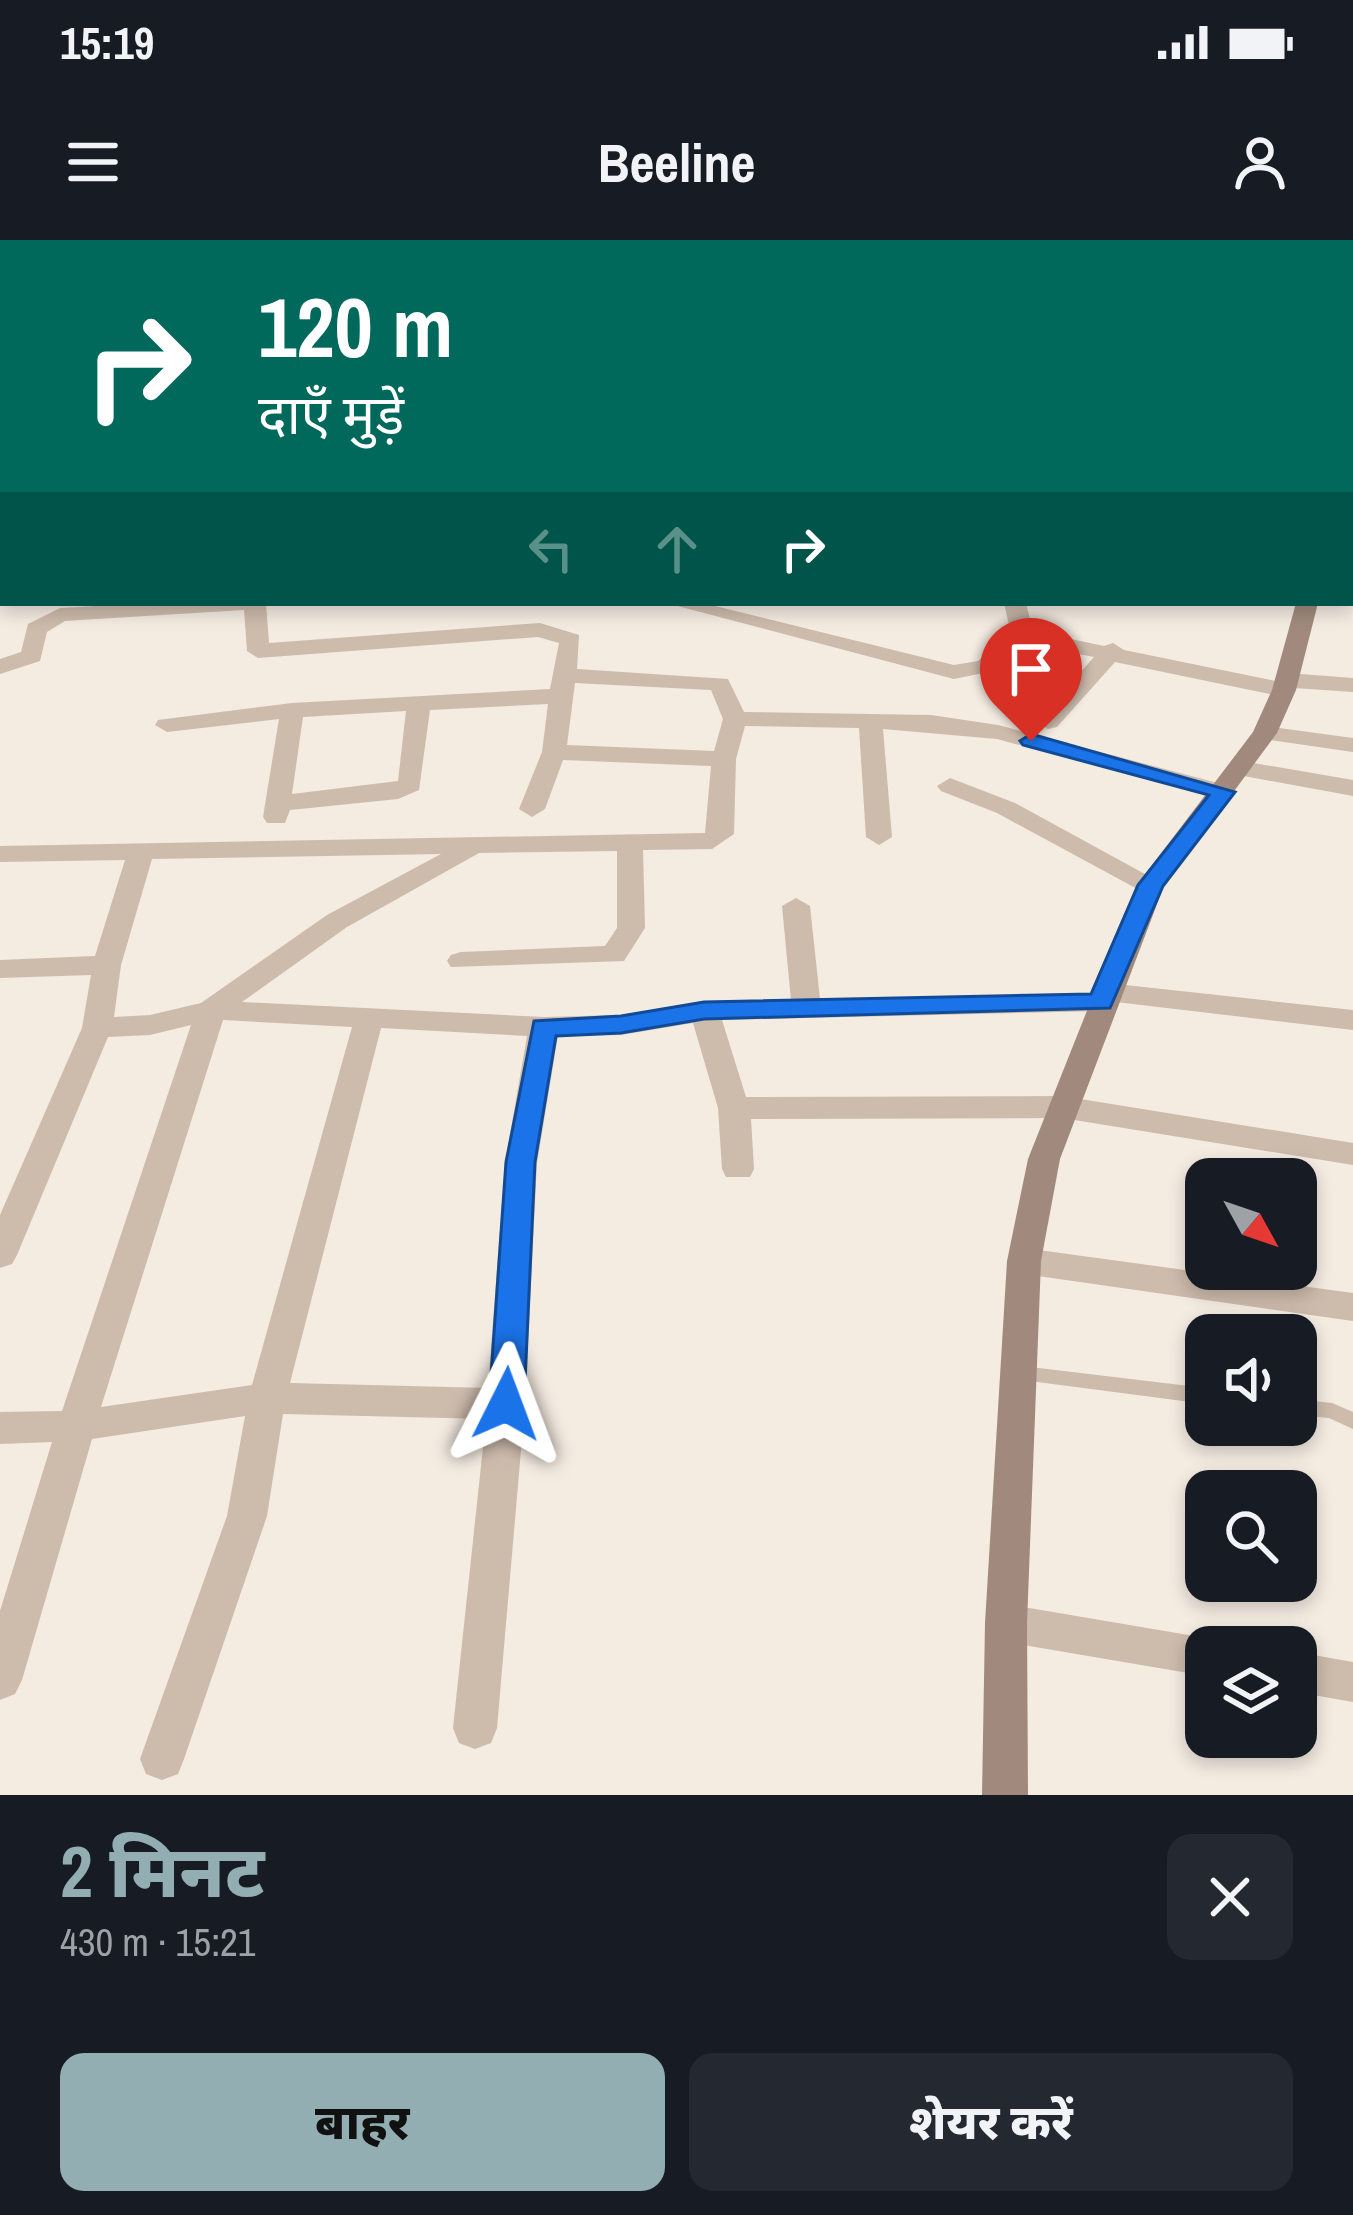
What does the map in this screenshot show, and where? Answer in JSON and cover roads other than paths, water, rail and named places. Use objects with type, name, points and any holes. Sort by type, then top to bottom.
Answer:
[{"type":"street","points":[[0,667],[32,656],[42,612],[60,615],[206,606]]},
{"type":"street","points":[[255,606],[258,651],[541,630],[571,640],[554,752],[532,809]]},
{"type":"street","points":[[694,606],[955,672],[985,666],[1023,635],[1285,685],[1353,686]]},
{"type":"street","points":[[1016,606],[1023,635]]},
{"type":"street","points":[[1005,1795],[1006,1623],[1024,1261],[1044,1159],[1151,885],[1265,733],[1285,685],[1306,606]]},
{"type":"street","points":[[1048,722],[1113,650]]},
{"type":"street","points":[[0,854],[712,841],[722,834],[724,759],[735,719],[720,684],[563,686],[167,725]]},
{"type":"street","points":[[278,802],[398,791],[410,785],[419,703]]},
{"type":"street","points":[[272,847],[292,710]]},
{"type":"street","points":[[735,719],[931,722],[1233,780],[1353,788]]},
{"type":"street","points":[[871,724],[879,838]]},
{"type":"street","points":[[1265,733],[1353,745]]},
{"type":"street","points":[[554,752],[724,759]]},
{"type":"street","points":[[950,786],[1006,808],[1151,885]]},
{"type":"street","points":[[461,962],[614,955],[631,928],[630,844]]},
{"type":"street","points":[[0,1680],[76,1426],[211,1010],[337,921],[473,848]]},
{"type":"street","points":[[0,1255],[98,1028],[107,965],[141,851]]},
{"type":"street","points":[[796,906],[806,1006]]},
{"type":"street","points":[[0,968],[107,965]]},
{"type":"street","points":[[98,1028],[149,1025],[211,1010],[544,1027],[621,1024],[704,1011],[1104,997],[1353,1020]]},
{"type":"street","points":[[704,1011],[734,1108],[737,1168]]},
{"type":"street","points":[[162,1759],[247,1516],[267,1398],[369,1018]]},
{"type":"street","points":[[475,1728],[506,1404],[520,1162],[544,1027]]},
{"type":"street","points":[[734,1108],[1062,1107],[1353,1154]]},
{"type":"street","points":[[1024,1261],[1353,1307]]},
{"type":"street","points":[[0,1428],[76,1426],[267,1398],[506,1404]]},
{"type":"street","points":[[1006,1623],[1185,1653]]},
{"type":"street","points":[[1317,1676],[1353,1682]]},
{"type":"lane","points":[[1018,1373],[1185,1393]]},
{"type":"lane","points":[[1317,1409],[1353,1421]]}]
